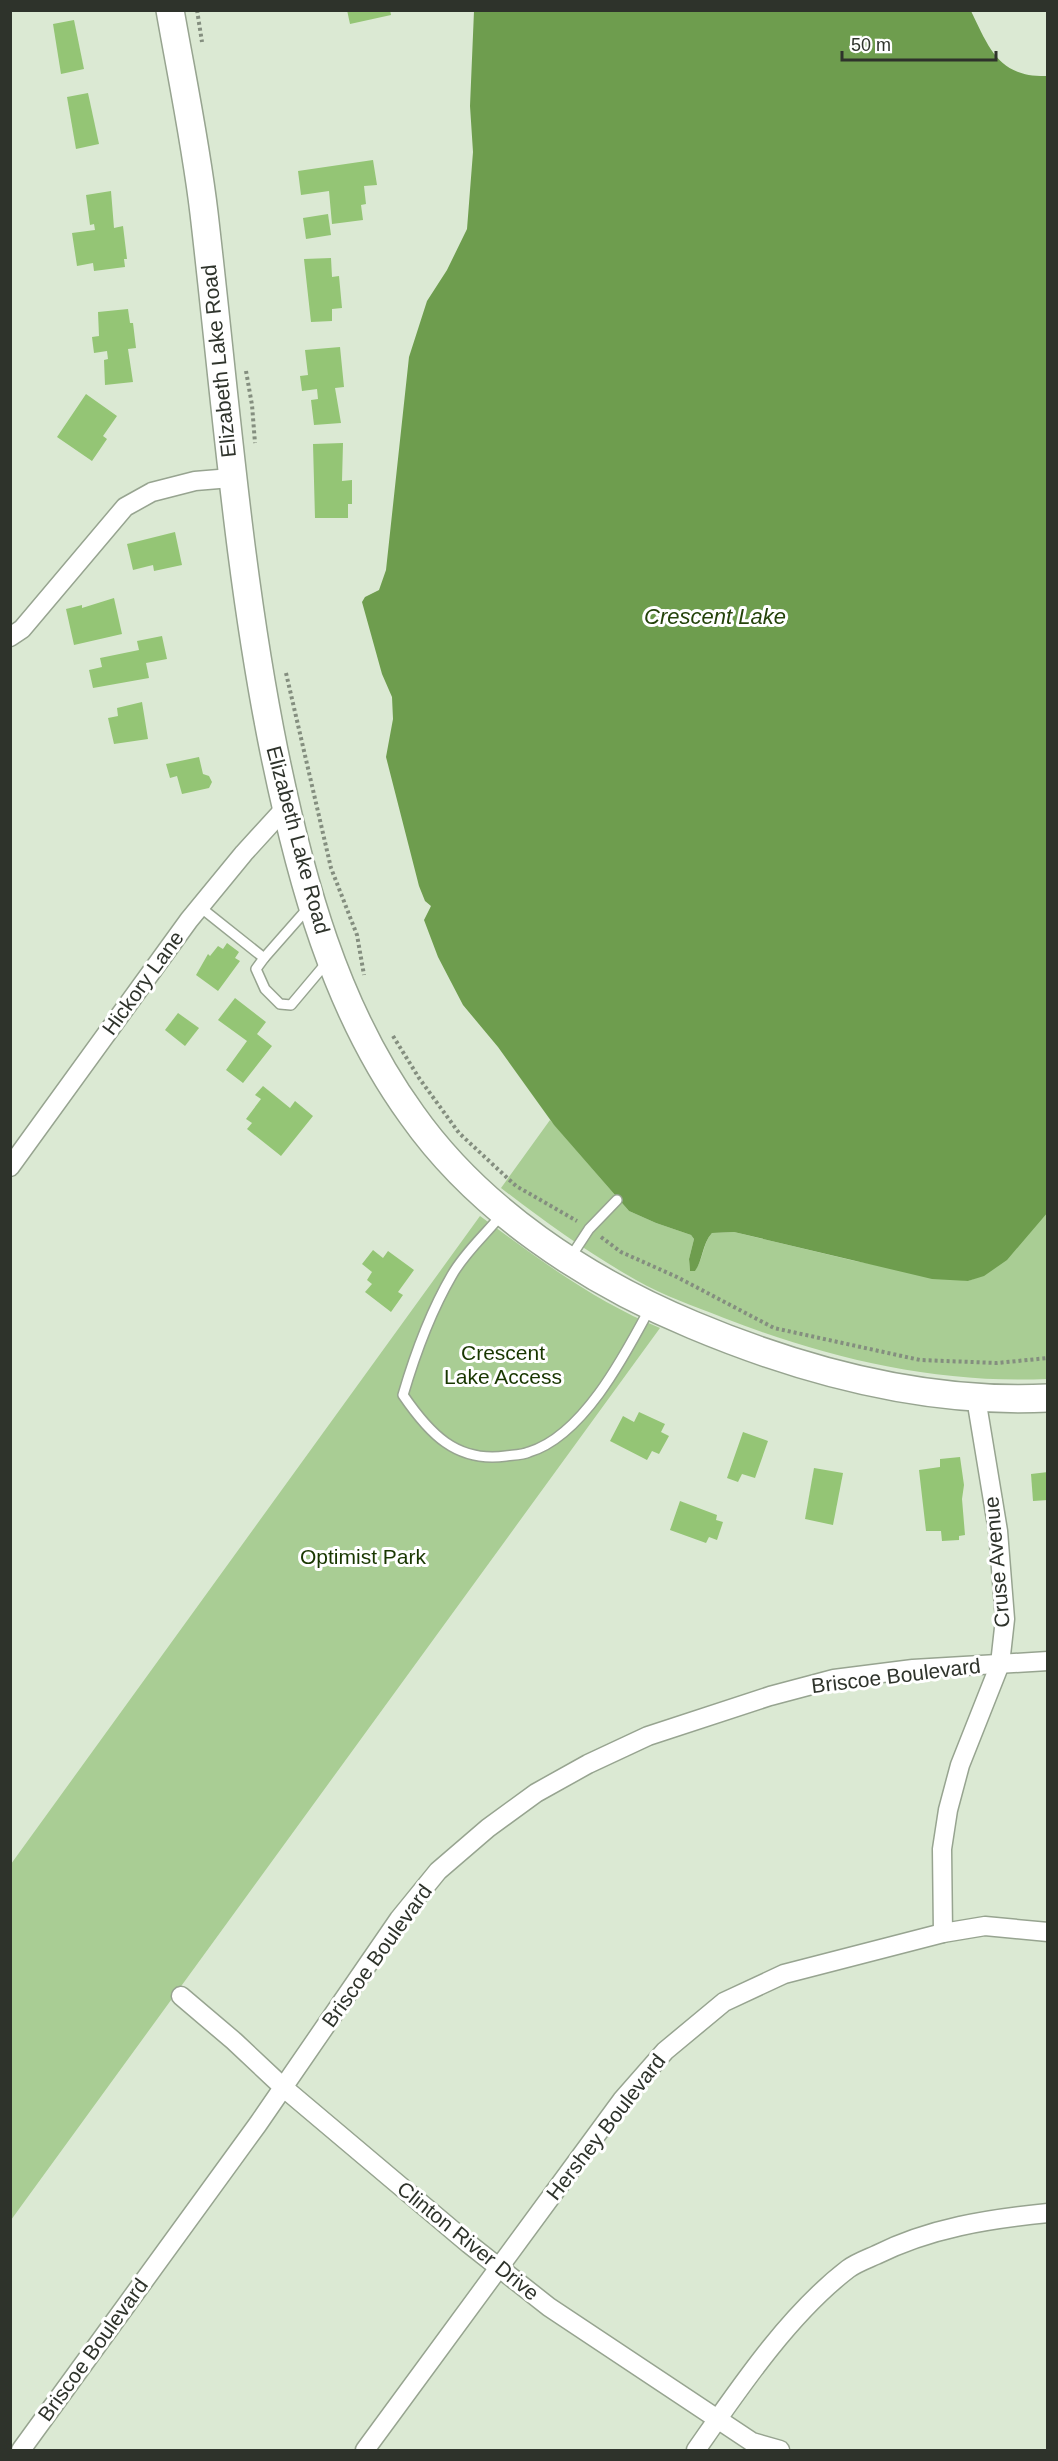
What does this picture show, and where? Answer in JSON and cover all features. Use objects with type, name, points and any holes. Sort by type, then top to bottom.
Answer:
[{"type":"street","name":"Elizabeth Lake Road","points":[[170,10],[203,210],[231,478],[258,669],[286,807],[312,903],[331,958],[367,1041],[400,1099],[445,1156],[504,1211],[569,1259],[651,1306],[731,1340],[821,1370],[908,1389],[976,1398],[1047,1398]]},
{"type":"street","points":[[10,638],[22,629],[125,507],[152,492],[195,482],[231,478]]},
{"type":"street","name":"Hickory Lane","points":[[10,1167],[200,907],[244,853],[286,807]]},
{"type":"street","name":"Cruse Avenue","points":[[943,1933],[942,1849],[948,1810],[960,1765],[1000,1664],[1005,1619],[998,1531],[976,1398]]},
{"type":"street","name":"Briscoe Boulevard","points":[[21,2451],[284,2088],[399,1919],[438,1871],[488,1828],[536,1793],[588,1764],[648,1736],[770,1696],[834,1679],[913,1669],[1047,1661]]},
{"type":"street","name":"Hershey Boulevard","points":[[365,2451],[621,2100],[665,2051],[724,2002],[784,1974],[943,1933],[985,1926],[1047,1932]]},
{"type":"street","name":"Clinton River Drive","points":[[181,1996],[234,2040],[284,2088],[549,2307],[752,2442],[780,2451]]},
{"type":"street","points":[[696,2451],[767,2353],[810,2305],[849,2268],[893,2246],[942,2229],[1001,2217],[1047,2213]]},
{"type":"lane","points":[[312,903],[256,969],[266,989],[280,1004],[291,1005],[331,958]]},
{"type":"lane","points":[[200,907],[264,958]]},
{"type":"lane","points":[[569,1259],[589,1229],[617,1200]]},
{"type":"lane","points":[[504,1211],[452,1274],[412,1367],[404,1395],[420,1420],[450,1446],[484,1459],[529,1452],[558,1437],[596,1399],[625,1355],[651,1306]]},
{"type":"path","points":[[285,671],[331,868],[357,935],[367,983]]},
{"type":"path","points":[[391,1032],[419,1078],[459,1132],[516,1186],[589,1229],[621,1252],[677,1277],[774,1328],[920,1360],[997,1363],[1047,1358]]},
{"type":"green space","points":[[550,1120],[629,1211],[691,1235],[694,1239],[689,1259],[690,1271],[694,1271],[697,1267],[706,1242],[712,1233],[734,1232],[855,1261],[968,1281],[981,1276],[1002,1261],[1047,1212],[1047,1379],[964,1377],[882,1365],[842,1356],[724,1318],[647,1286],[584,1248],[501,1188]]},
{"type":"green space","name":"Optimist Park","points":[[480,1216],[589,1292],[660,1328],[11,2220],[11,1864]]},
{"type":"water","name":"Crescent Lake","points":[[474,11],[971,11],[991,49],[1007,66],[1018,72],[1047,76],[1048,1212],[1007,1260],[984,1276],[968,1281],[932,1279],[734,1232],[712,1233],[706,1242],[698,1267],[695,1271],[690,1271],[689,1259],[694,1239],[691,1235],[629,1211],[554,1125],[498,1047],[463,1005],[438,957],[424,920],[431,906],[425,901],[419,886],[386,757],[393,719],[392,697],[382,674],[362,602],[365,597],[379,590],[386,570],[409,357],[427,301],[447,270],[467,229],[473,152],[470,106]]},
{"type":"building","points":[[347,10],[390,10],[391,15],[350,24]]},
{"type":"building","points":[[74,20],[84,69],[61,74],[53,24]]},
{"type":"building","points":[[88,93],[99,144],[76,149],[67,97]]},
{"type":"building","points":[[373,160],[377,185],[364,186],[366,204],[361,205],[363,220],[332,224],[329,191],[301,195],[298,171]]},
{"type":"building","points":[[111,191],[114,228],[123,226],[127,259],[124,259],[125,267],[94,271],[93,263],[77,266],[72,233],[95,230],[94,224],[90,225],[86,195]]},
{"type":"building","points":[[328,214],[331,235],[306,239],[303,218]]},
{"type":"building","points":[[331,258],[332,277],[339,276],[342,308],[332,309],[332,321],[311,322],[304,259]]},
{"type":"building","points":[[128,309],[130,323],[133,323],[136,348],[128,349],[133,382],[105,385],[104,360],[108,359],[107,351],[94,353],[92,337],[99,336],[98,312]]},
{"type":"building","points":[[340,347],[344,387],[335,388],[341,423],[314,425],[311,400],[318,399],[317,389],[302,391],[300,376],[308,375],[305,350]]},
{"type":"building","points":[[86,394],[117,416],[103,436],[107,439],[92,461],[57,437]]},
{"type":"building","points":[[343,443],[342,481],[352,480],[352,504],[348,504],[348,518],[315,518],[313,444]]},
{"type":"building","points":[[175,532],[182,565],[154,571],[153,565],[133,570],[127,544]]},
{"type":"building","points":[[114,598],[122,634],[74,645],[66,609],[82,605],[82,608]]},
{"type":"building","points":[[162,636],[167,659],[146,663],[149,678],[93,688],[89,670],[102,667],[100,658],[139,650],[137,641]]},
{"type":"building","points":[[142,702],[148,739],[114,744],[108,718],[118,716],[117,708]]},
{"type":"building","points":[[199,757],[203,774],[209,776],[212,782],[209,788],[182,794],[177,776],[170,778],[166,764]]},
{"type":"building","points":[[227,943],[239,952],[235,958],[240,961],[218,991],[196,975],[208,954],[210,956],[218,946],[223,949]]},
{"type":"building","points":[[235,998],[266,1022],[257,1034],[272,1046],[243,1083],[226,1070],[247,1041],[218,1020]]},
{"type":"building","points":[[178,1013],[199,1028],[185,1046],[165,1030]]},
{"type":"building","points":[[263,1086],[290,1108],[295,1101],[313,1116],[281,1156],[247,1129],[252,1123],[246,1119],[261,1099],[255,1095]]},
{"type":"building","points":[[373,1250],[383,1258],[388,1251],[414,1270],[398,1292],[403,1295],[391,1312],[365,1292],[372,1284],[367,1280],[372,1272],[362,1264]]},
{"type":"building","points":[[639,1412],[665,1424],[661,1432],[669,1436],[659,1454],[652,1451],[647,1460],[610,1441],[623,1416],[634,1422]]},
{"type":"building","points":[[743,1432],[768,1441],[755,1478],[742,1474],[738,1482],[727,1478]]},
{"type":"building","points":[[960,1457],[964,1485],[962,1499],[965,1535],[959,1536],[959,1540],[942,1541],[941,1531],[926,1531],[919,1470],[940,1467],[940,1459]]},
{"type":"building","points":[[814,1468],[843,1473],[833,1525],[805,1519]]},
{"type":"building","points":[[1048,1472],[1048,1500],[1033,1501],[1031,1474]]},
{"type":"building","points":[[680,1501],[717,1515],[716,1520],[723,1522],[717,1540],[709,1537],[706,1543],[670,1530]]},
{"type":"park label","name":"Crescent Lake Access","points":[[503,1365]]}]
